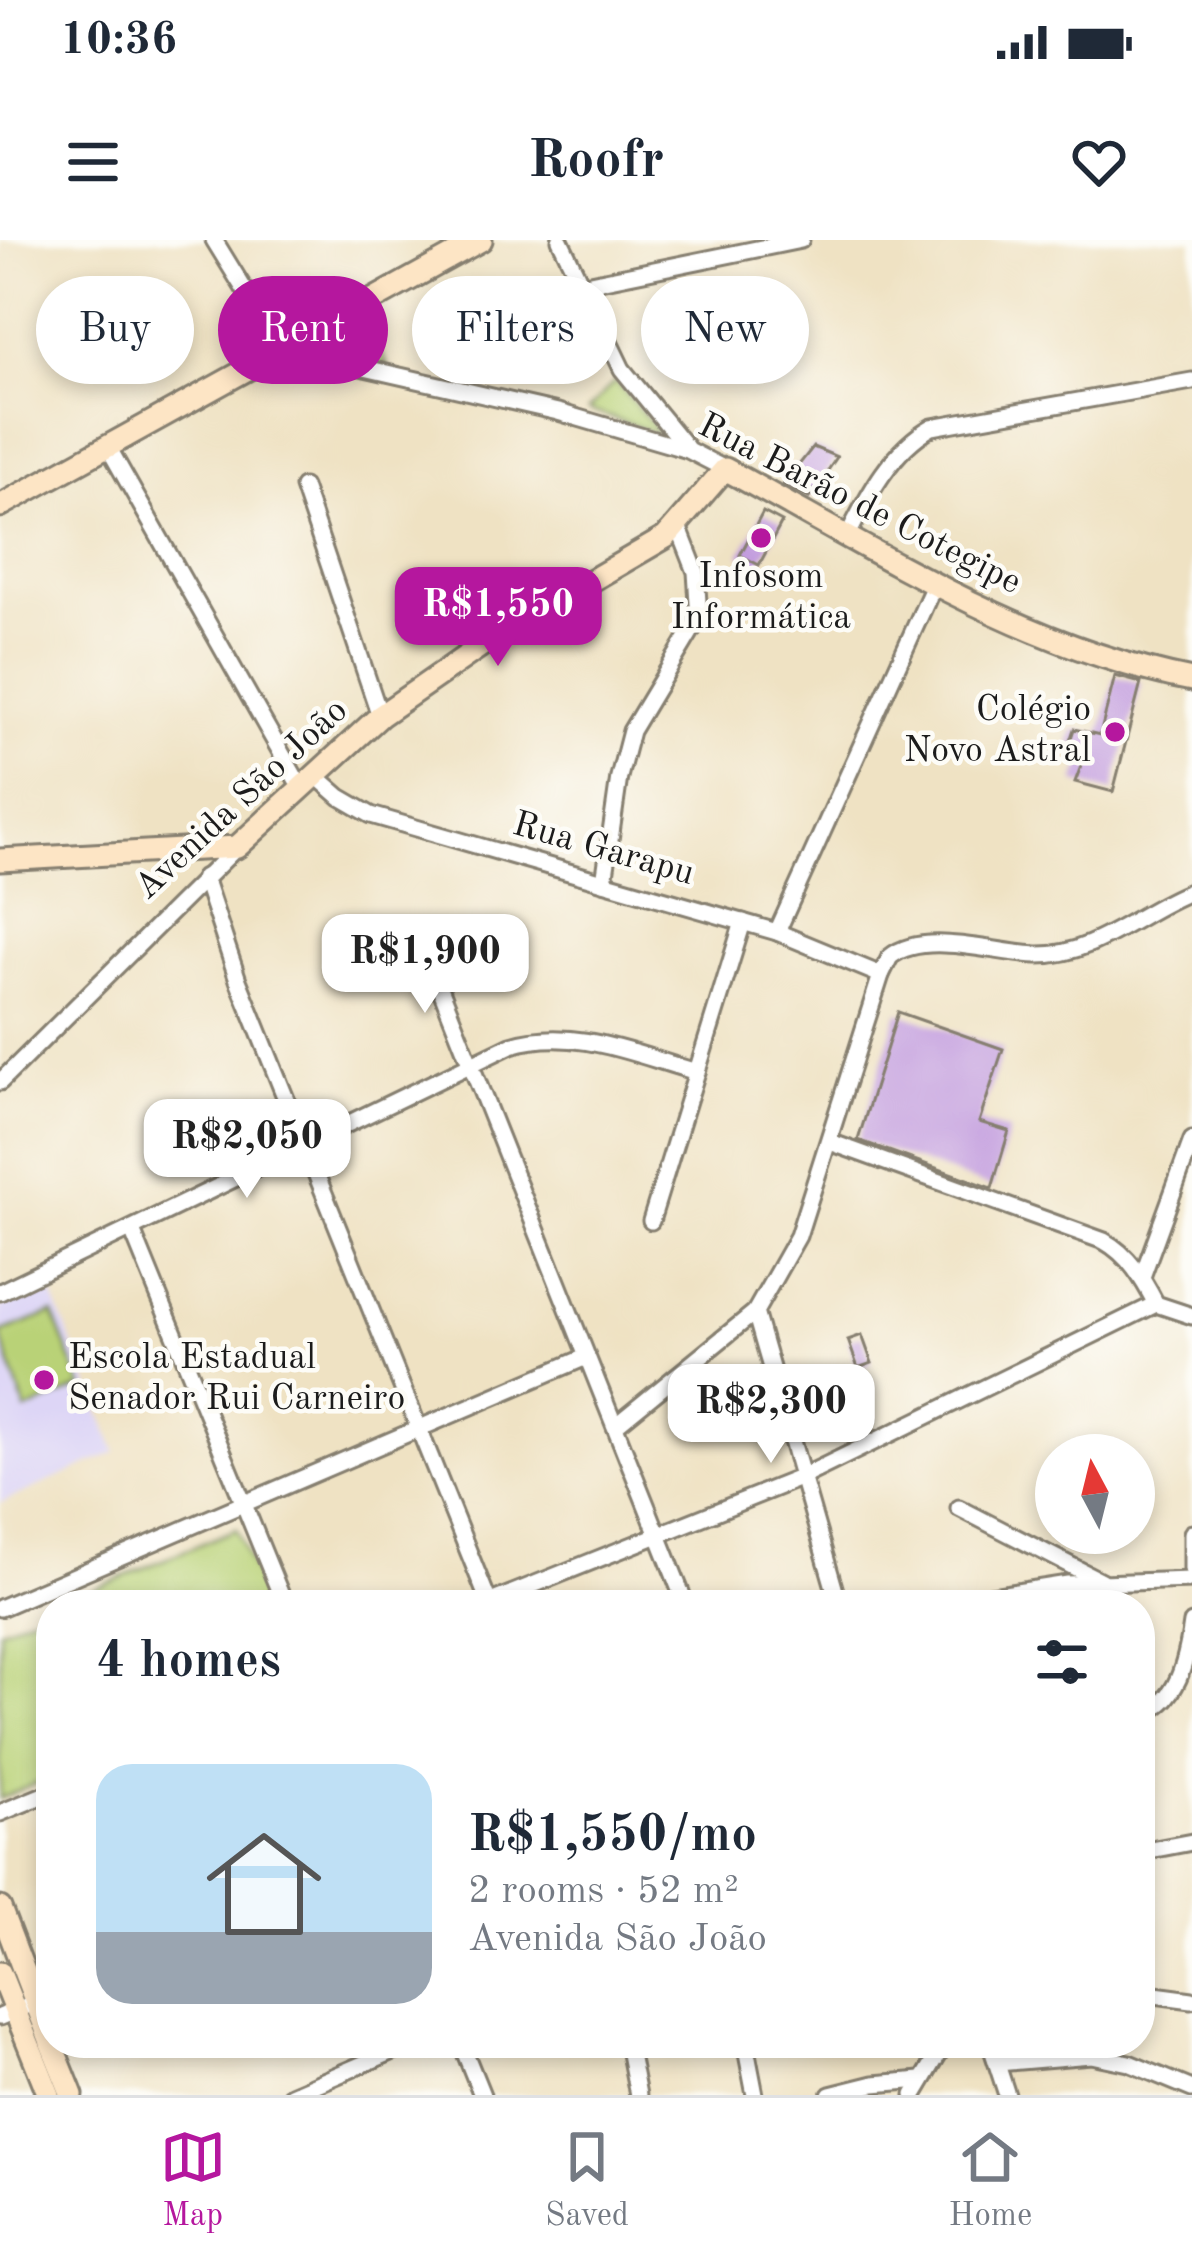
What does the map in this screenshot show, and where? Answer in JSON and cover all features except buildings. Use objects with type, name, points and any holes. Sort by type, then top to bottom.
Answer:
[{"type":"main road","points":[[388,291],[481,240]]},
{"type":"main road","points":[[0,506],[218,384]]},
{"type":"main road","name":"Rua Barão de Cotegipe","points":[[724,470],[934,583],[1065,645],[1149,672],[1192,680]]},
{"type":"main road","name":"Avenida São João","points":[[237,847],[380,716],[488,641],[652,547],[677,526],[724,470]]},
{"type":"main road","points":[[0,860],[237,847]]},
{"type":"main road","points":[[0,1909],[36,2045]]},
{"type":"main road","points":[[0,1973],[26,2007]]},
{"type":"main road","points":[[39,2058],[49,2095]]},
{"type":"main road","points":[[57,2058],[72,2095]]},
{"type":"street","points":[[214,240],[236,276]]},
{"type":"street","points":[[560,240],[576,276]]},
{"type":"street","points":[[617,277],[801,240]]},
{"type":"street","points":[[617,359],[688,449]]},
{"type":"street","name":"Rua Barão de Cotegipe","points":[[388,373],[559,412],[688,449],[724,470]]},
{"type":"street","points":[[848,536],[890,465],[932,427],[1192,381]]},
{"type":"street","points":[[107,445],[307,780]]},
{"type":"street","points":[[304,487],[380,716]]},
{"type":"street","points":[[604,882],[619,777],[631,731],[699,618],[696,572],[677,526]]},
{"type":"street","points":[[777,932],[934,583]]},
{"type":"street","name":"Rua Garapu","points":[[307,780],[371,815],[777,932],[881,975]]},
{"type":"street","name":"Avenida São João","points":[[0,1082],[237,847]]},
{"type":"street","points":[[204,878],[238,980],[481,1590]]},
{"type":"street","points":[[615,1426],[754,1312],[798,1236],[881,975],[897,951],[955,945],[1038,955],[1082,947],[1192,891]]},
{"type":"street","points":[[651,1221],[743,922]]},
{"type":"street","points":[[425,950],[680,1590]]},
{"type":"street","points":[[0,1292],[511,1045],[556,1036],[697,1072]]},
{"type":"street","points":[[1142,1276],[1192,1141]]},
{"type":"street","points":[[830,1142],[1104,1241],[1118,1249],[1142,1276],[1156,1304]]},
{"type":"street","points":[[132,1230],[279,1590]]},
{"type":"street","points":[[520,1590],[800,1478],[1156,1304],[1192,1316]]},
{"type":"street","points":[[754,1312],[834,1590]]},
{"type":"street","points":[[42,1590],[586,1357]]},
{"type":"street","points":[[958,1508],[1103,1582]]},
{"type":"street","points":[[1192,1533],[1192,1569]]},
{"type":"street","points":[[1065,1590],[1103,1582],[1192,1580]]},
{"type":"street","points":[[0,1608],[36,1593]]},
{"type":"street","points":[[1155,1710],[1170,1698],[1192,1623]]},
{"type":"street","points":[[0,1814],[36,1798]]},
{"type":"street","points":[[1155,1849],[1192,1842]]},
{"type":"street","points":[[1155,1995],[1192,2000]]},
{"type":"street","points":[[291,2095],[377,2058]]},
{"type":"street","points":[[467,2058],[482,2095]]},
{"type":"street","points":[[631,2058],[638,2095]]},
{"type":"street","points":[[748,2058],[755,2095]]},
{"type":"street","points":[[830,2095],[874,2084],[918,2087],[936,2058]]},
{"type":"street","points":[[995,2058],[1007,2095]]},
{"type":"street","points":[[997,2063],[1056,2058]]},
{"type":"street","points":[[1105,2058],[1192,2089]]},
{"type":"shaded area","name":"Escola Estadual Senador Rui Carneiro","points":[[49,1286],[116,1452],[0,1503],[0,1308]]},
{"type":"green space","points":[[617,383],[662,435],[588,410]]},
{"type":"green space","points":[[53,1313],[82,1387],[26,1411],[0,1333]]},
{"type":"green space","points":[[236,1529],[262,1590],[92,1590]]},
{"type":"green space","points":[[36,1613],[36,1783],[0,1799],[0,1629]]},
{"type":"place","name":"Infosom Informática","points":[[761,538]]},
{"type":"place","name":"Colégio Novo Astral","points":[[1115,732]]},
{"type":"place","name":"Escola Estadual Senador Rui Carneiro","points":[[44,1380]]}]
